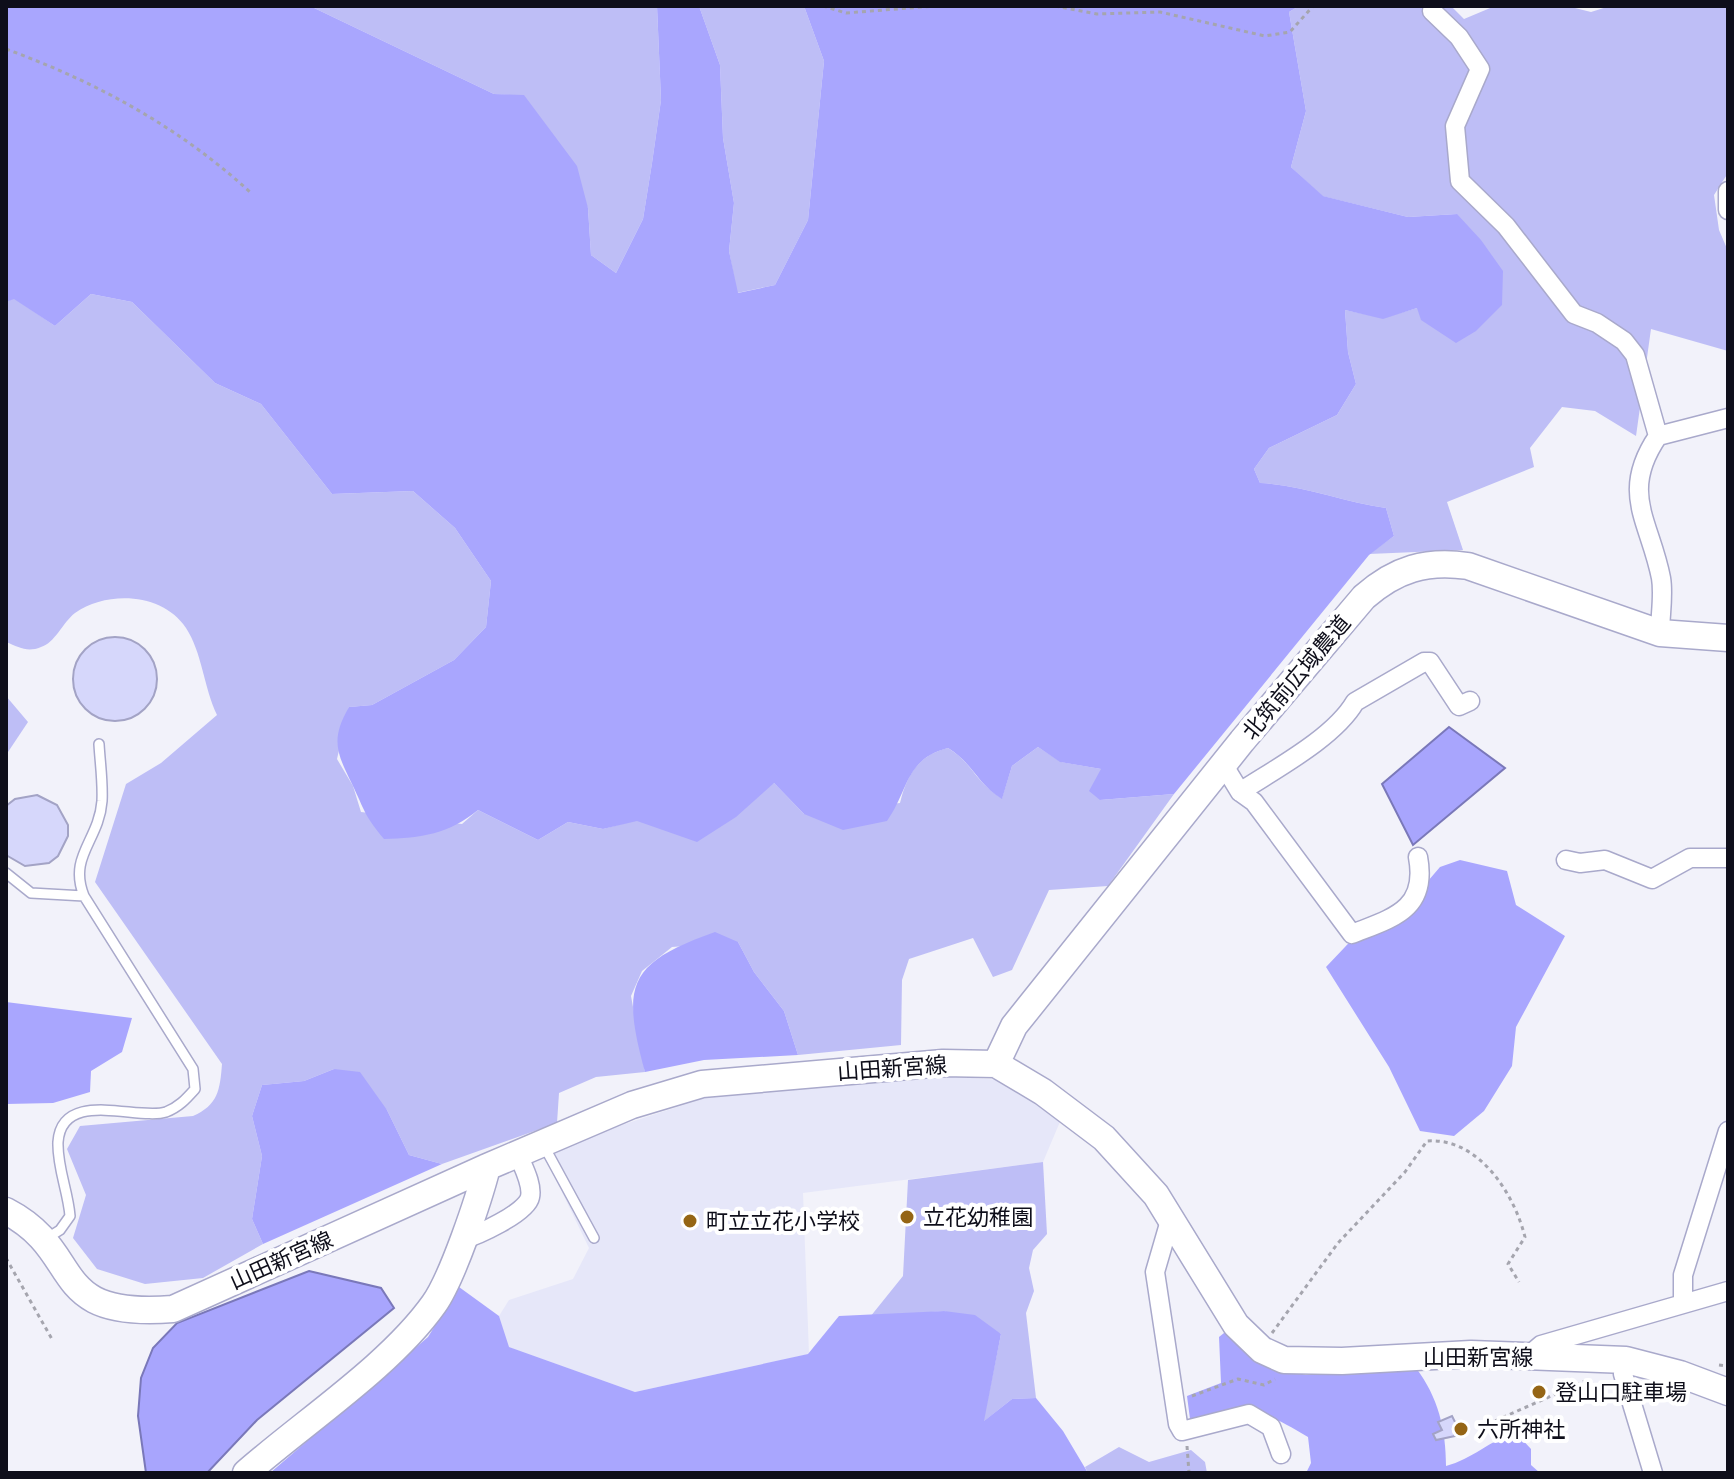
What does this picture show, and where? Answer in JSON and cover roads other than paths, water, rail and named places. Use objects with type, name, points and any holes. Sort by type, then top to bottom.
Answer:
[{"type":"main road","name":"北筑前広域農道","points":[[996,1064],[1014,1026],[1223,764],[1364,597],[1385,580],[1411,568],[1440,562],[1468,566],[1660,633],[1728,638]]},
{"type":"main road","name":"山田新宮線","points":[[6,1211],[26,1224],[74,1286],[98,1304],[134,1312],[173,1309],[542,1143],[632,1105],[702,1084],[943,1063],[996,1064],[1043,1092],[1104,1138],[1156,1195],[1236,1325],[1273,1355],[1342,1361],[1471,1354],[1626,1360],[1680,1374],[1728,1392]]},
{"type":"main road","points":[[246,1473],[410,1332],[435,1302],[487,1167]]},
{"type":"street","points":[[1432,11],[1459,37],[1480,69],[1455,126],[1460,181],[1506,226],[1574,314],[1597,323],[1624,341],[1635,355],[1658,436],[1640,475],[1638,506],[1661,580],[1660,633]]},
{"type":"street","points":[[1728,191],[1728,210]]},
{"type":"street","points":[[1658,436],[1728,418]]},
{"type":"street","points":[[1240,792],[1318,738],[1349,713],[1355,702],[1424,662],[1430,662],[1459,706],[1470,701]]},
{"type":"street","points":[[1223,764],[1240,792],[1254,802],[1352,934],[1405,913],[1418,888],[1418,857]]},
{"type":"street","points":[[1566,860],[1580,863],[1605,860],[1652,879],[1690,858],[1728,858]]},
{"type":"street","points":[[1683,1302],[1683,1275],[1728,1131]]},
{"type":"street","points":[[461,1240],[484,1233],[528,1202],[531,1193],[518,1154]]},
{"type":"street","points":[[1171,1217],[1155,1272],[1174,1402],[1182,1431],[1249,1414],[1271,1427],[1281,1454]]},
{"type":"street","points":[[1527,1357],[1541,1345],[1728,1291]]},
{"type":"street","points":[[1626,1360],[1623,1374],[1653,1473]]},
{"type":"lane","points":[[42,1242],[60,1230],[70,1216],[58,1140],[66,1122],[87,1110],[163,1113],[180,1105],[195,1089],[193,1069],[84,896],[77,877],[80,859],[93,839],[102,802],[99,744]]},
{"type":"lane","points":[[6,873],[31,893],[84,896]]},
{"type":"lane","points":[[542,1143],[594,1238]]},
{"type":"place","name":"立花幼稚園","points":[[907,1217]]},
{"type":"place","name":"町立立花小学校","points":[[690,1221]]},
{"type":"place","name":"登山口駐車場","points":[[1539,1392]]},
{"type":"place","name":"六所神社","points":[[1461,1429]]}]
